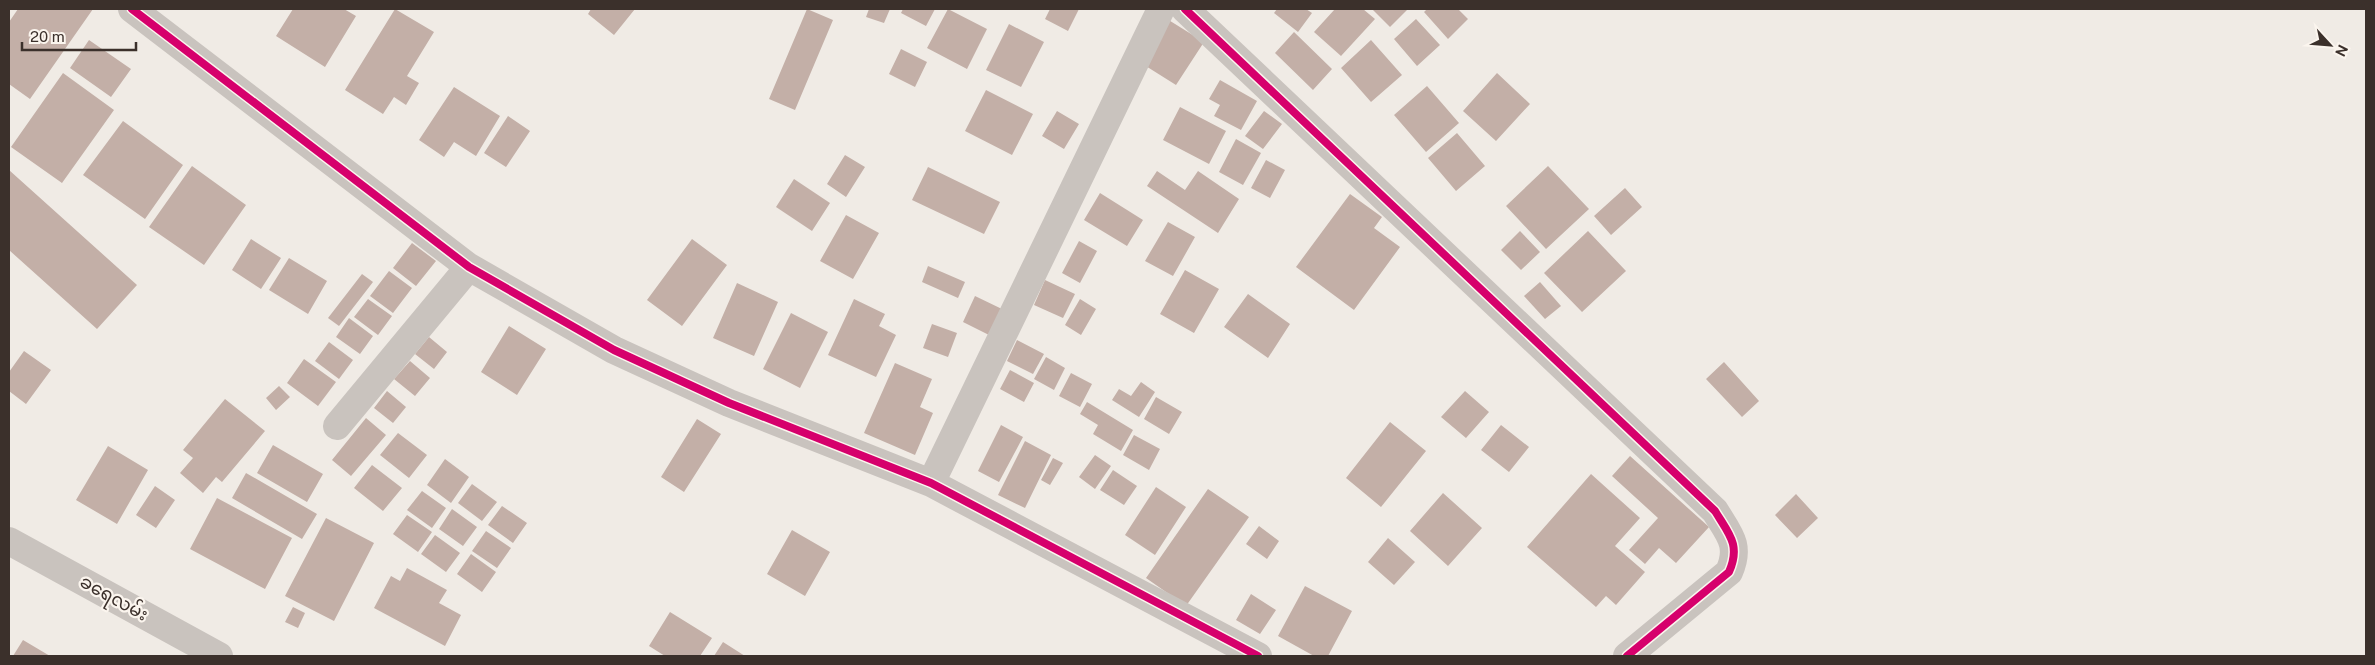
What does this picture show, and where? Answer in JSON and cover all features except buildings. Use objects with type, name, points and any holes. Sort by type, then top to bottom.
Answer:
[{"type":"street","points":[[132,9],[469,267],[614,350],[729,402],[931,483],[1258,656]]},
{"type":"street","points":[[931,483],[1162,9]]},
{"type":"street","points":[[1186,9],[1715,511],[1734,545],[1735,559],[1729,572],[1627,656]]},
{"type":"street","points":[[337,426],[469,267]]},
{"type":"street","name":"ခရေလမ်း","points":[[9,541],[219,656]]},
{"type":"cycle path","points":[[132,9],[469,267],[614,350],[729,403],[931,483],[1258,656]]},
{"type":"cycle path","points":[[1185,9],[1715,511],[1729,533],[1734,547],[1729,572],[1627,656]]}]
